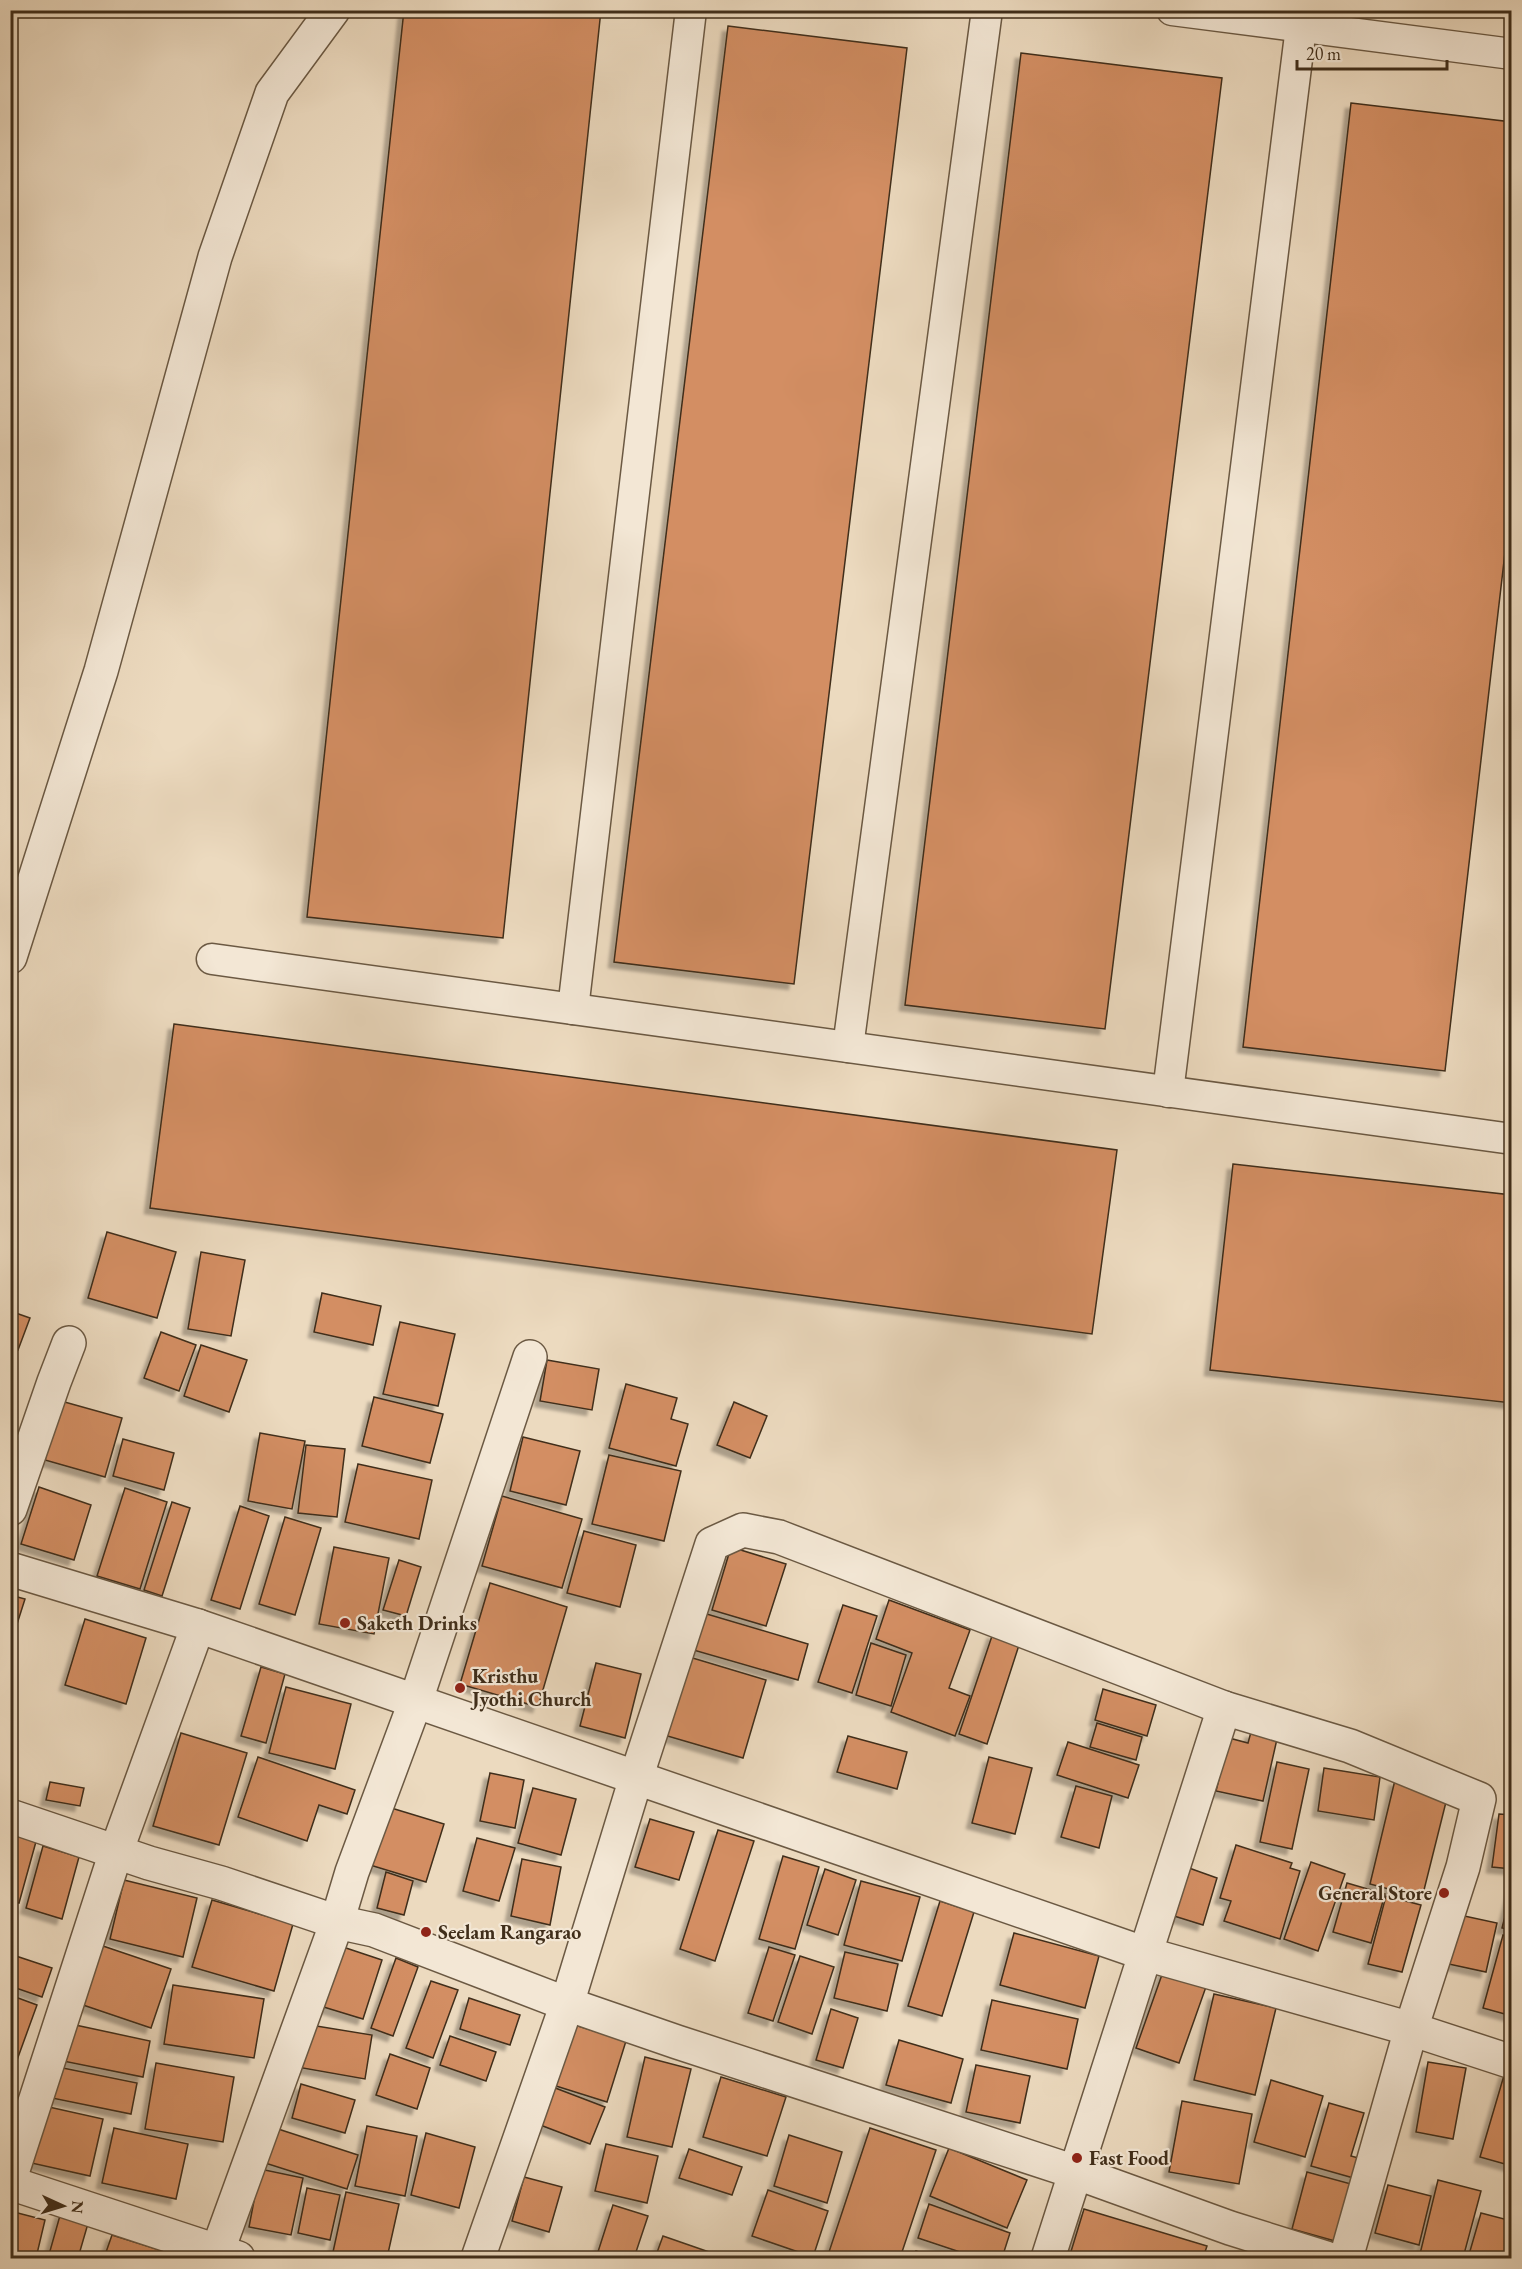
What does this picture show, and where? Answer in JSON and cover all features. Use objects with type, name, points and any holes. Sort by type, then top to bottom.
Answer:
[{"type":"street","points":[[10,957],[101,671],[215,257],[272,93],[333,10]]},
{"type":"street","points":[[10,1509],[69,1344]]},
{"type":"street","points":[[10,2183],[224,2256],[352,1872],[416,1701],[530,1357]]},
{"type":"street","points":[[478,2259],[567,2004],[636,1778],[712,1544],[743,1530],[779,1537],[1224,1708],[1350,1746],[1479,1799],[1463,1867],[1411,2029],[1346,2259]]},
{"type":"street","points":[[10,1569],[198,1626],[1146,1954],[1411,2029],[1512,2062]]},
{"type":"street","points":[[10,2179],[116,1852],[198,1626]]},
{"type":"street","points":[[1048,2259],[1224,1708]]},
{"type":"street","points":[[10,1816],[337,1922],[374,1930],[567,2004],[1075,2172],[1230,2228],[1326,2259]]},
{"type":"lane","points":[[573,1009],[691,10]]},
{"type":"lane","points":[[848,1047],[987,10]]},
{"type":"lane","points":[[1172,10],[1512,54]]},
{"type":"lane","points":[[1168,1092],[1301,27]]},
{"type":"lane","points":[[212,959],[1512,1139]]},
{"type":"building","points":[[404,10],[601,10],[503,938],[307,917]]},
{"type":"building","points":[[728,26],[907,48],[794,984],[614,962]]},
{"type":"building","points":[[1021,53],[1222,78],[1105,1029],[905,1005]]},
{"type":"building","points":[[1351,103],[1512,122],[1512,492],[1445,1071],[1243,1047]]},
{"type":"building","points":[[174,1024],[1117,1150],[1092,1334],[150,1208]]},
{"type":"building","points":[[1233,1164],[1512,1195],[1512,1403],[1210,1370]]},
{"type":"building","points":[[107,1232],[176,1252],[157,1318],[88,1298]]},
{"type":"building","points":[[201,1252],[245,1260],[231,1336],[188,1329]]},
{"type":"building","points":[[322,1293],[381,1306],[373,1345],[314,1332]]},
{"type":"building","points":[[10,1311],[30,1318],[18,1350],[10,1347]]},
{"type":"building","points":[[400,1322],[455,1334],[438,1406],[383,1394]]},
{"type":"building","points":[[161,1332],[196,1345],[179,1391],[144,1378]]},
{"type":"building","points":[[201,1345],[247,1360],[229,1412],[184,1396]]},
{"type":"building","points":[[547,1360],[599,1369],[592,1410],[540,1401]]},
{"type":"building","points":[[626,1384],[677,1398],[671,1419],[688,1424],[676,1466],[609,1448]]},
{"type":"building","points":[[374,1397],[443,1414],[430,1463],[362,1446]]},
{"type":"building","points":[[61,1401],[122,1418],[105,1477],[45,1460]]},
{"type":"building","points":[[734,1402],[767,1416],[750,1458],[717,1445]]},
{"type":"building","points":[[260,1433],[305,1441],[292,1509],[248,1501]]},
{"type":"building","points":[[523,1437],[580,1451],[566,1505],[510,1491]]},
{"type":"building","points":[[123,1439],[174,1453],[164,1490],[113,1476]]},
{"type":"building","points":[[306,1445],[345,1449],[337,1517],[298,1513]]},
{"type":"building","points":[[609,1455],[681,1471],[664,1541],[592,1524]]},
{"type":"building","points":[[358,1464],[432,1480],[419,1539],[345,1522]]},
{"type":"building","points":[[39,1487],[91,1505],[74,1560],[21,1544]]},
{"type":"building","points":[[125,1488],[167,1502],[140,1589],[97,1576]]},
{"type":"building","points":[[502,1496],[582,1519],[562,1588],[482,1566]]},
{"type":"building","points":[[172,1502],[190,1508],[162,1596],[144,1590]]},
{"type":"building","points":[[240,1506],[269,1516],[240,1609],[211,1600]]},
{"type":"building","points":[[285,1517],[321,1528],[295,1615],[259,1604]]},
{"type":"building","points":[[584,1531],[636,1545],[620,1607],[567,1593]]},
{"type":"building","points":[[334,1547],[389,1558],[374,1634],[319,1624]]},
{"type":"building","points":[[731,1547],[786,1564],[766,1626],[712,1610]]},
{"type":"building","points":[[399,1560],[421,1567],[406,1616],[383,1610]]},
{"type":"building","points":[[490,1583],[567,1607],[538,1707],[460,1684]]},
{"type":"building","points":[[10,1595],[25,1599],[10,1646]]},
{"type":"building","points":[[889,1600],[970,1630],[949,1688],[970,1696],[955,1736],[891,1712],[912,1653],[876,1639]]},
{"type":"building","points":[[843,1605],[877,1616],[852,1693],[818,1682]]},
{"type":"building","points":[[700,1612],[808,1644],[798,1680],[690,1649]]},
{"type":"building","points":[[85,1619],[146,1638],[126,1704],[65,1685]]},
{"type":"building","points":[[993,1633],[1020,1642],[987,1744],[959,1734]]},
{"type":"building","points":[[871,1643],[906,1655],[891,1706],[856,1695]]},
{"type":"building","points":[[686,1656],[766,1680],[743,1758],[664,1735]]},
{"type":"building","points":[[596,1663],[641,1674],[625,1738],[580,1726]]},
{"type":"building","points":[[261,1667],[285,1674],[266,1743],[241,1736]]},
{"type":"building","points":[[286,1687],[351,1704],[335,1769],[269,1753]]},
{"type":"building","points":[[1103,1689],[1156,1705],[1147,1736],[1095,1720]]},
{"type":"building","points":[[1097,1723],[1142,1737],[1136,1760],[1090,1747]]},
{"type":"building","points":[[1251,1732],[1277,1739],[1263,1801],[1216,1791],[1229,1738],[1248,1743]]},
{"type":"building","points":[[181,1733],[247,1753],[219,1845],[153,1826]]},
{"type":"building","points":[[848,1736],[907,1752],[897,1789],[837,1772]]},
{"type":"building","points":[[1068,1742],[1139,1765],[1128,1798],[1057,1775]]},
{"type":"building","points":[[258,1757],[355,1790],[347,1814],[319,1805],[307,1841],[238,1817]]},
{"type":"building","points":[[989,1757],[1032,1768],[1015,1834],[972,1823]]},
{"type":"building","points":[[1277,1762],[1309,1769],[1292,1849],[1260,1842]]},
{"type":"building","points":[[1324,1768],[1380,1777],[1374,1820],[1318,1811]]},
{"type":"building","points":[[490,1773],[524,1780],[515,1828],[480,1821]]},
{"type":"building","points":[[1395,1780],[1448,1794],[1422,1898],[1370,1884]]},
{"type":"building","points":[[50,1782],[84,1788],[80,1806],[46,1800]]},
{"type":"building","points":[[1076,1786],[1112,1796],[1099,1848],[1061,1837]]},
{"type":"building","points":[[533,1788],[576,1799],[561,1855],[518,1843]]},
{"type":"building","points":[[388,1807],[444,1824],[426,1882],[370,1865]]},
{"type":"building","points":[[1499,1814],[1512,1815],[1512,1869],[1492,1867]]},
{"type":"building","points":[[650,1819],[694,1832],[679,1880],[635,1867]]},
{"type":"building","points":[[10,1830],[37,1838],[19,1903],[10,1901]]},
{"type":"building","points":[[718,1830],[754,1841],[715,1961],[680,1949]]},
{"type":"building","points":[[477,1838],[515,1848],[499,1901],[463,1891]]},
{"type":"building","points":[[1236,1845],[1292,1863],[1290,1868],[1300,1871],[1280,1939],[1224,1921],[1231,1901],[1220,1898]]},
{"type":"building","points":[[43,1846],[79,1857],[62,1919],[26,1908]]},
{"type":"building","points":[[783,1856],[819,1867],[795,1949],[759,1939]]},
{"type":"building","points":[[522,1859],[561,1867],[550,1925],[511,1916]]},
{"type":"building","points":[[1311,1862],[1345,1874],[1318,1951],[1284,1939]]},
{"type":"building","points":[[1189,1868],[1217,1878],[1203,1925],[1174,1916]]},
{"type":"building","points":[[825,1869],[856,1880],[838,1935],[807,1925]]},
{"type":"building","points":[[386,1872],[413,1881],[404,1915],[377,1908]]},
{"type":"building","points":[[124,1880],[197,1898],[183,1957],[110,1939]]},
{"type":"building","points":[[861,1881],[920,1897],[902,1961],[844,1945]]},
{"type":"building","points":[[1347,1883],[1385,1894],[1371,1943],[1333,1932]]},
{"type":"building","points":[[1512,1889],[1512,1930],[1502,1928]]},
{"type":"building","points":[[1386,1896],[1421,1905],[1402,1972],[1368,1964]]},
{"type":"building","points":[[212,1900],[293,1924],[274,1991],[192,1967]]},
{"type":"building","points":[[940,1901],[974,1912],[942,2016],[908,2006]]},
{"type":"building","points":[[1455,1914],[1497,1923],[1486,1972],[1444,1963]]},
{"type":"building","points":[[1014,1933],[1099,1956],[1085,2008],[1000,1985]]},
{"type":"building","points":[[1503,1935],[1512,1938],[1512,2016],[1483,2008]]},
{"type":"building","points":[[337,1945],[382,1960],[363,2019],[317,2005]]},
{"type":"building","points":[[103,1946],[171,1969],[151,2028],[83,2005]]},
{"type":"building","points":[[769,1947],[795,1955],[773,2021],[748,2013]]},
{"type":"building","points":[[845,1952],[898,1964],[887,2011],[834,1998]]},
{"type":"building","points":[[10,1954],[52,1968],[42,1997],[10,1986]]},
{"type":"building","points":[[800,1956],[834,1967],[812,2034],[778,2022]]},
{"type":"building","points":[[396,1958],[418,1967],[393,2036],[371,2028]]},
{"type":"building","points":[[1164,1969],[1207,1984],[1179,2063],[1136,2048]]},
{"type":"building","points":[[431,1981],[458,1990],[433,2058],[406,2048]]},
{"type":"building","points":[[173,1985],[264,1999],[254,2058],[164,2044]]},
{"type":"building","points":[[1214,1994],[1276,2008],[1255,2095],[1194,2080]]},
{"type":"building","points":[[10,1995],[37,2005],[13,2071],[10,2070]]},
{"type":"building","points":[[469,1998],[520,2015],[510,2045],[460,2029]]},
{"type":"building","points":[[992,2000],[1078,2019],[1067,2069],[981,2050]]},
{"type":"building","points":[[831,2009],[858,2018],[843,2068],[816,2060]]},
{"type":"building","points":[[66,2023],[150,2041],[143,2077],[58,2060]]},
{"type":"building","points":[[304,2024],[372,2035],[365,2079],[297,2067]]},
{"type":"building","points":[[575,2025],[626,2041],[607,2102],[556,2086]]},
{"type":"building","points":[[450,2036],[496,2052],[486,2081],[440,2065]]},
{"type":"building","points":[[899,2040],[963,2059],[951,2103],[886,2085]]},
{"type":"building","points":[[390,2054],[430,2068],[417,2109],[376,2095]]},
{"type":"building","points":[[645,2057],[691,2069],[672,2147],[627,2137]]},
{"type":"building","points":[[1428,2062],[1466,2068],[1453,2139],[1416,2132]]},
{"type":"building","points":[[156,2063],[234,2077],[223,2142],[145,2129]]},
{"type":"building","points":[[976,2065],[1030,2076],[1020,2123],[966,2112]]},
{"type":"building","points":[[53,2066],[137,2083],[131,2114],[47,2097]]},
{"type":"building","points":[[1505,2072],[1512,2074],[1512,2166],[1480,2157]]},
{"type":"building","points":[[721,2077],[786,2097],[767,2156],[703,2137]]},
{"type":"building","points":[[1271,2080],[1323,2096],[1305,2157],[1254,2142]]},
{"type":"building","points":[[301,2084],[355,2100],[345,2133],[292,2118]]},
{"type":"building","points":[[550,2086],[605,2107],[590,2144],[535,2123]]},
{"type":"building","points":[[1182,2101],[1252,2114],[1239,2184],[1169,2172]]},
{"type":"building","points":[[1329,2103],[1364,2113],[1351,2156],[1362,2159],[1357,2179],[1311,2166]]},
{"type":"building","points":[[40,2105],[103,2119],[90,2176],[27,2162]]},
{"type":"building","points":[[367,2126],[417,2136],[405,2196],[355,2186]]},
{"type":"building","points":[[272,2127],[358,2155],[347,2189],[262,2162]]},
{"type":"building","points":[[114,2128],[188,2144],[176,2199],[102,2183]]},
{"type":"building","points":[[870,2128],[936,2150],[900,2258],[827,2258]]},
{"type":"building","points":[[426,2133],[475,2147],[459,2208],[411,2195]]},
{"type":"building","points":[[789,2135],[842,2152],[827,2203],[774,2186]]},
{"type":"building","points":[[606,2144],[658,2156],[647,2203],[595,2191]]},
{"type":"building","points":[[949,2148],[1027,2180],[1007,2228],[930,2196]]},
{"type":"building","points":[[689,2149],[742,2167],[732,2195],[679,2178]]},
{"type":"building","points":[[260,2169],[303,2178],[291,2235],[249,2227]]},
{"type":"building","points":[[1307,2172],[1351,2184],[1335,2241],[1292,2229]]},
{"type":"building","points":[[524,2177],[562,2187],[549,2232],[512,2221]]},
{"type":"building","points":[[1438,2180],[1481,2191],[1463,2258],[1419,2258]]},
{"type":"building","points":[[1388,2185],[1431,2196],[1419,2245],[1375,2233]]},
{"type":"building","points":[[307,2188],[340,2195],[330,2240],[298,2233]]},
{"type":"building","points":[[768,2190],[828,2211],[813,2257],[752,2236]]},
{"type":"building","points":[[346,2192],[399,2204],[387,2258],[362,2258],[333,2252]]},
{"type":"building","points":[[929,2204],[1010,2233],[1002,2258],[978,2258],[918,2238]]},
{"type":"building","points":[[613,2205],[648,2216],[634,2258],[596,2258]]},
{"type":"building","points":[[1084,2209],[1207,2246],[1203,2258],[1069,2258]]},
{"type":"building","points":[[10,2211],[45,2220],[36,2258],[10,2258]]},
{"type":"building","points":[[61,2212],[89,2220],[78,2258],[48,2258]]},
{"type":"building","points":[[1481,2213],[1512,2221],[1512,2258],[1468,2258]]},
{"type":"building","points":[[112,2235],[176,2255],[175,2258],[104,2258]]},
{"type":"building","points":[[663,2236],[712,2253],[710,2258],[655,2258]]},
{"type":"building","points":[[916,2251],[938,2258],[914,2258]]},
{"type":"place","name":"Saketh Drinks","points":[[345,1623]]},
{"type":"place","name":"Kristhu Jyothi Church","points":[[460,1688]]},
{"type":"place","name":"General Store","points":[[1444,1893]]},
{"type":"place","name":"Seelam Rangarao","points":[[426,1932]]},
{"type":"place","name":"Fast Food","points":[[1077,2158]]}]
